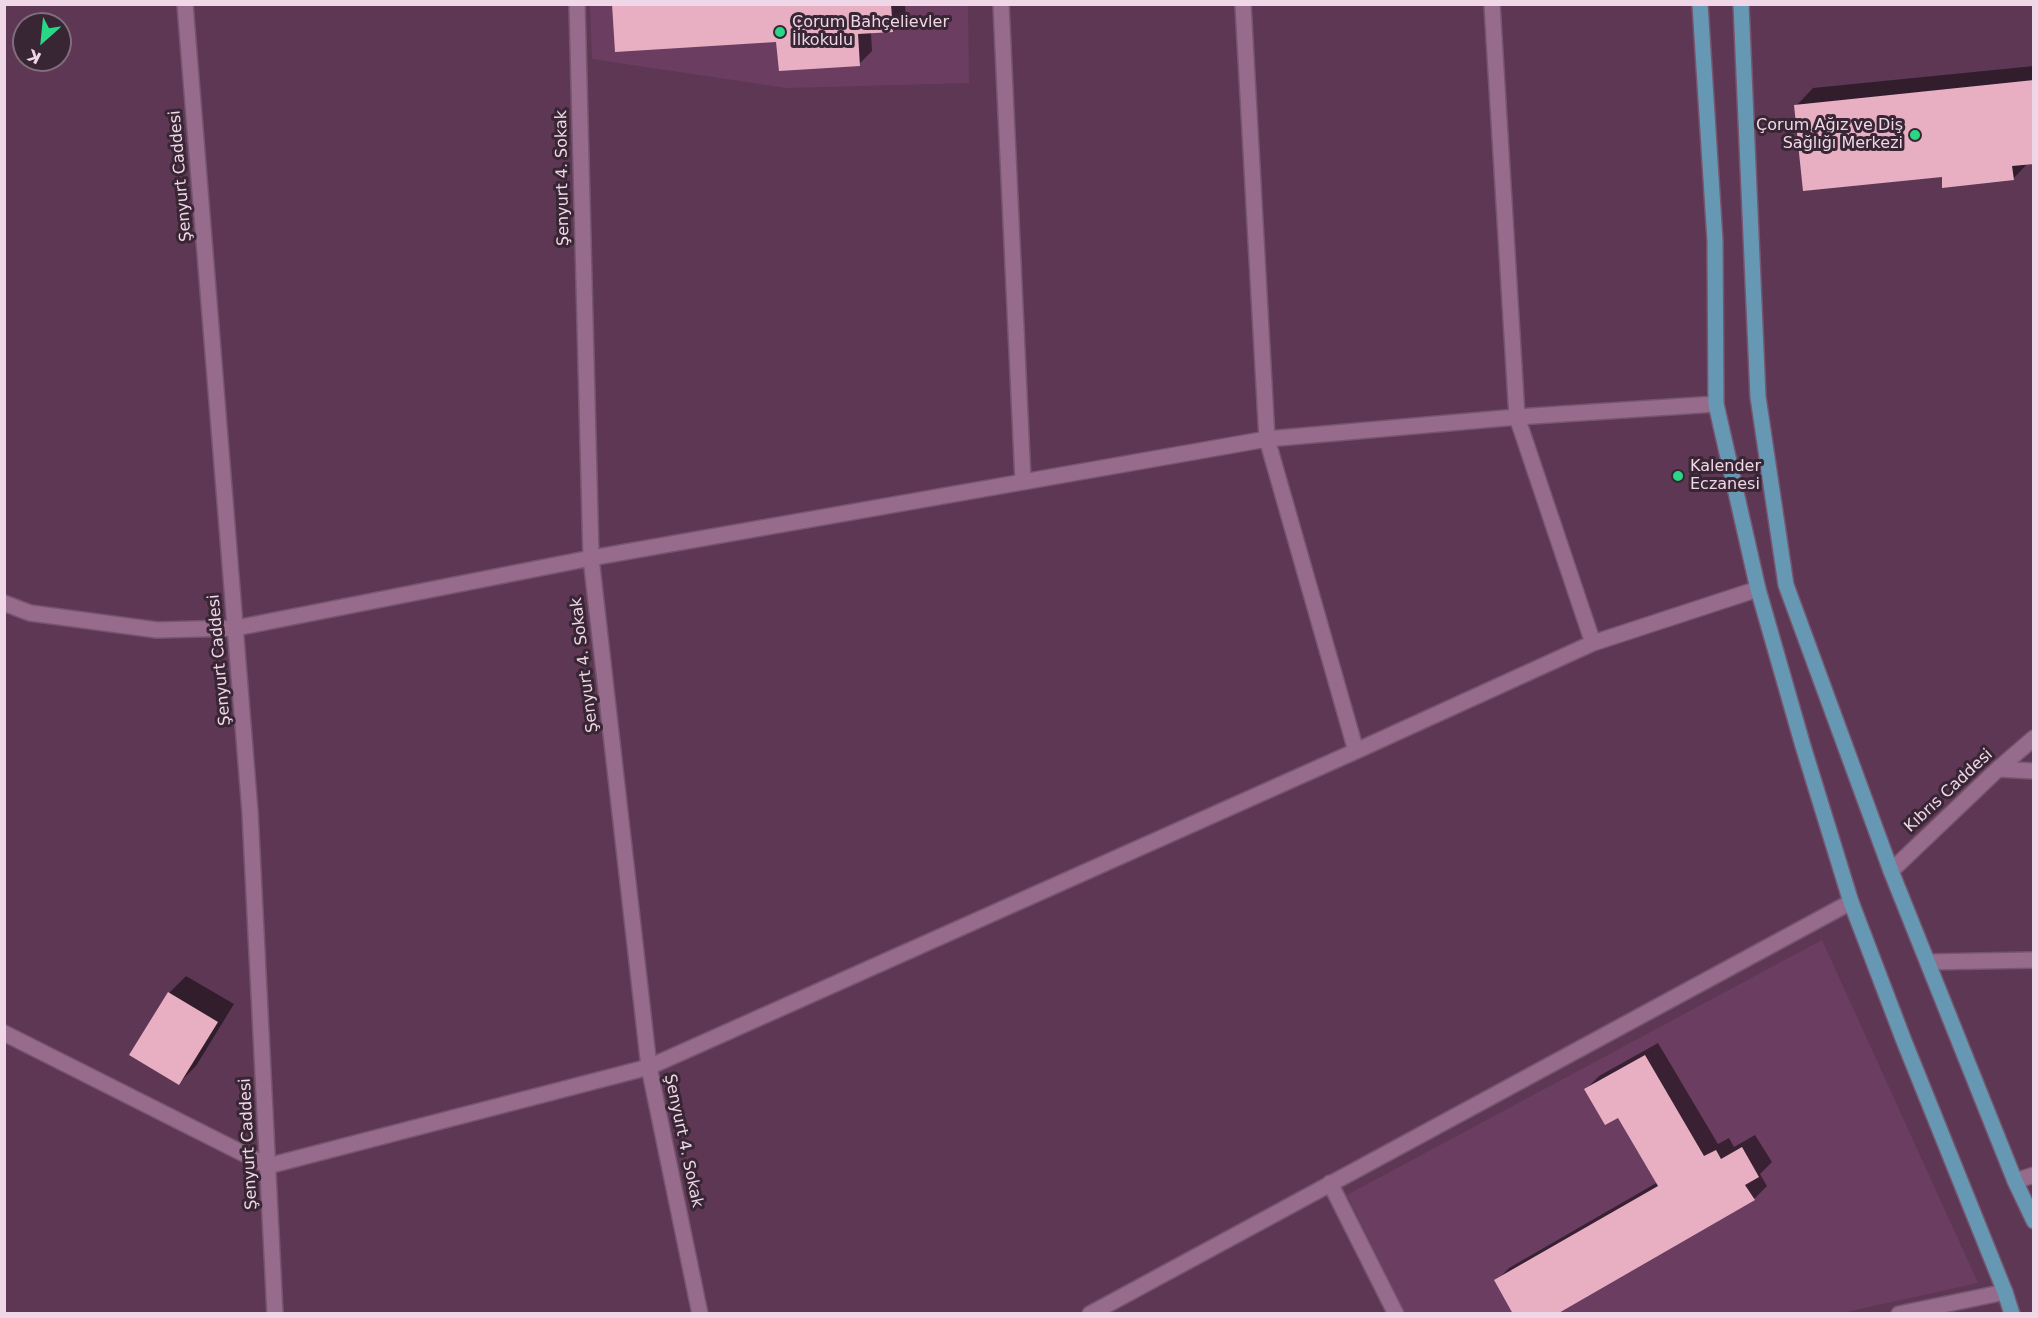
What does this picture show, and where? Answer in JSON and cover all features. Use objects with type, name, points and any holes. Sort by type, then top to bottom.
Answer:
[{"type":"main road","points":[[1700,4],[1715,241],[1716,404],[1758,589],[1851,902],[2012,1314]]},
{"type":"main road","points":[[1741,4],[1758,397],[1785,585],[1891,871],[2015,1181],[2034,1221]]},
{"type":"street","name":"Şenyurt Caddesi","points":[[185,4],[250,812],[275,1314]]},
{"type":"street","name":"Şenyurt 4. Sokak","points":[[577,4],[591,558],[649,1066],[700,1314]]},
{"type":"street","points":[[1001,4],[1023,481]]},
{"type":"street","points":[[1243,4],[1267,439],[1356,751]]},
{"type":"street","points":[[1492,4],[1517,417],[1593,643]]},
{"type":"street","points":[[4,603],[30,613],[157,630],[236,628],[591,558],[1267,439],[1517,417],[1716,404]]},
{"type":"street","points":[[4,1033],[268,1166],[649,1066],[1593,643],[1758,589]]},
{"type":"street","name":"Kıbrıs Caddesi","points":[[1891,871],[1998,769],[2034,738]]},
{"type":"street","points":[[1998,769],[2034,771]]},
{"type":"street","points":[[1090,1314],[1851,902]]},
{"type":"street","points":[[1928,962],[2034,960]]},
{"type":"street","points":[[2015,1181],[2034,1175]]},
{"type":"street","points":[[1330,1183],[1396,1314]]},
{"type":"street","points":[[1899,1314],[2005,1292]]},
{"type":"shaded area","name":"Çorum Bahçelievler İlkokulu","points":[[590,5],[968,5],[969,83],[787,88],[592,59]]},
{"type":"shaded area","points":[[1822,940],[1978,1283],[1837,1314],[1405,1313],[1347,1195]]},
{"type":"building","name":"Çorum Bahçelievler İlkokulu","points":[[612,4],[891,4],[893,32],[858,34],[860,66],[779,71],[776,42],[615,52]]},
{"type":"building","name":"Çorum Ağız ve Diş Sağlığı Merkezi","points":[[2034,80],[2034,164],[2012,166],[2014,180],[1942,188],[1942,177],[1803,191],[1794,105]]},
{"type":"building","points":[[168,992],[218,1022],[179,1085],[129,1055]]},
{"type":"building","points":[[1645,1055],[1704,1156],[1716,1150],[1721,1159],[1742,1147],[1759,1177],[1745,1185],[1755,1200],[1557,1314],[1513,1314],[1494,1280],[1658,1186],[1618,1118],[1605,1125],[1584,1089]]},
{"type":"place","name":"Çorum Bahçelievler İlkokulu","points":[[780,32]]},
{"type":"place","name":"Çorum Ağız ve Diş Sağlığı Merkezi","points":[[1915,135]]},
{"type":"place","name":"Kalender Eczanesi","points":[[1678,476]]}]
